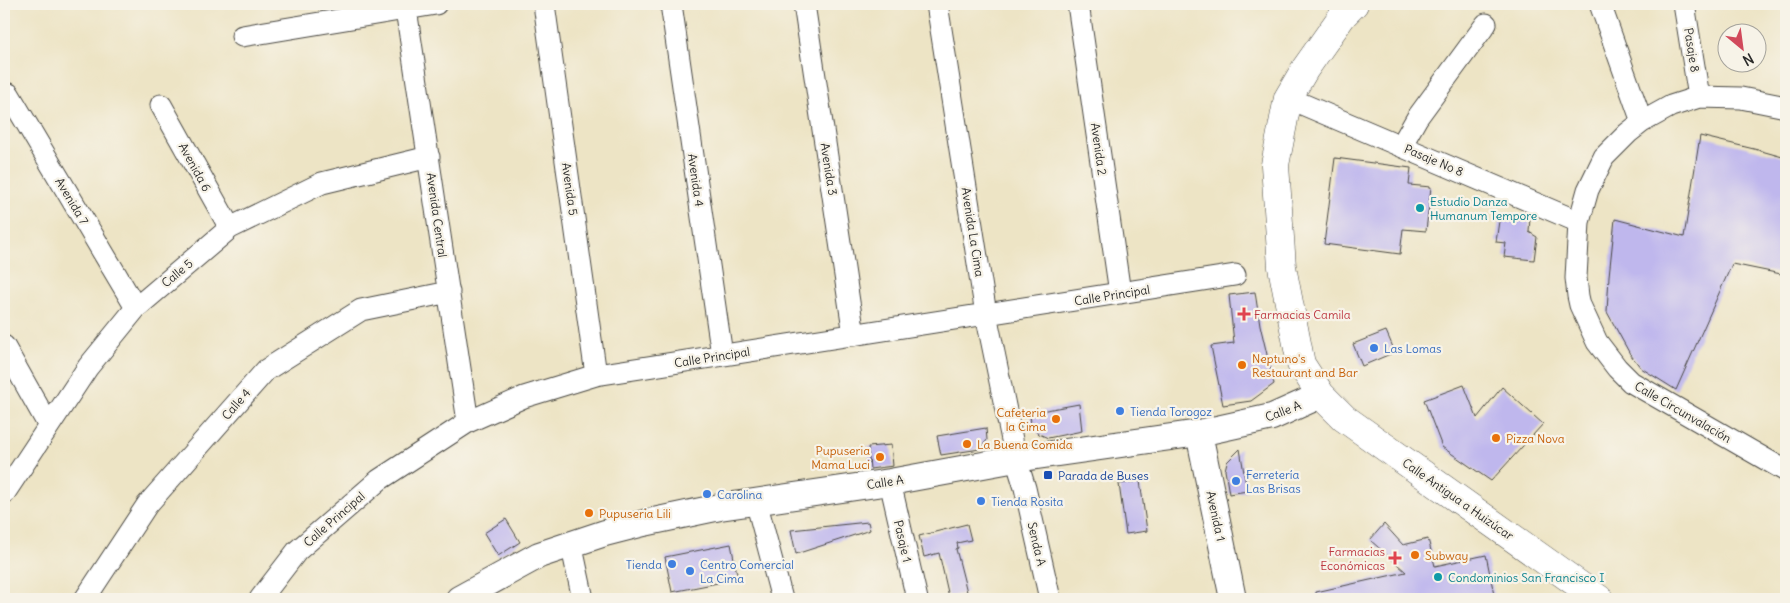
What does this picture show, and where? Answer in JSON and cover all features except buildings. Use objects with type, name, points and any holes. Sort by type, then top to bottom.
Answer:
[{"type":"main road","name":"Calle Antigua a Huizúcar","points":[[1354,4],[1343,15],[1305,69],[1288,98],[1275,165],[1282,267],[1301,364],[1321,395],[1344,418],[1599,599]]},
{"type":"street","points":[[242,36],[436,4]]},
{"type":"street","name":"Avenida 5","points":[[544,4],[596,375]]},
{"type":"street","name":"Avenida 4","points":[[671,4],[722,355]]},
{"type":"street","name":"Avenida 3","points":[[804,4],[854,335]]},
{"type":"street","name":"Avenida La Cima","points":[[937,4],[986,314],[1016,459]]},
{"type":"street","name":"Avenida 2","points":[[1078,4],[1120,293]]},
{"type":"street","points":[[1600,4],[1642,122]]},
{"type":"street","name":"Pasaje 8","points":[[1684,4],[1698,96]]},
{"type":"street","name":"Avenida Central","points":[[406,9],[468,422]]},
{"type":"street","points":[[1401,146],[1417,118],[1486,24]]},
{"type":"street","name":"Avenida 7","points":[[9,94],[136,308]]},
{"type":"street","name":"Calle Circunvalación","points":[[1786,107],[1741,98],[1698,96],[1672,106],[1628,132],[1604,157],[1588,190],[1579,222],[1576,278],[1580,305],[1597,342],[1617,368],[1631,382],[1786,471]]},
{"type":"street","name":"Pasaje No 8","points":[[1288,98],[1579,222]]},
{"type":"street","name":"Avenida 6","points":[[161,105],[230,228]]},
{"type":"street","name":"Calle 5","points":[[4,494],[88,367],[136,308],[230,228],[322,183],[428,157]]},
{"type":"street","name":"Calle Principal","points":[[260,599],[297,551],[379,480],[468,422],[524,397],[596,375],[1235,275]]},
{"type":"street","name":"Calle 4","points":[[85,599],[147,505],[266,370],[361,310],[449,292]]},
{"type":"street","points":[[4,346],[49,426]]},
{"type":"street","name":"Calle A","points":[[459,599],[539,555],[644,523],[756,501],[890,482],[1016,459],[1199,433],[1272,417],[1321,395]]},
{"type":"street","name":"Avenida 1","points":[[1199,433],[1234,599]]},
{"type":"street","name":"Senda A","points":[[1016,459],[1025,488],[1050,599]]},
{"type":"street","name":"Pasaje 1","points":[[890,482],[917,599]]},
{"type":"street","points":[[756,501],[782,599]]},
{"type":"street","points":[[571,544],[583,599]]},
{"type":"place","name":"Estudio Danza Humanum Tempore","points":[[1420,208]]},
{"type":"place","name":"Farmacias Camila","points":[[1244,314]]},
{"type":"place","name":"Las Lomas","points":[[1374,348]]},
{"type":"place","name":"Neptuno's Restaurant and Bar","points":[[1242,365]]},
{"type":"place","name":"Tienda Torogoz","points":[[1120,411]]},
{"type":"place","name":"Cafeteria la Cima","points":[[1056,419]]},
{"type":"place","name":"Pizza Nova","points":[[1496,438]]},
{"type":"place","name":"La Buena Comida","points":[[967,444]]},
{"type":"place","name":"Pupuseria Mama Luci","points":[[880,457]]},
{"type":"place","name":"Parada de Buses","points":[[1048,475]]},
{"type":"place","name":"Ferretería Las Brisas","points":[[1236,481]]},
{"type":"place","name":"Carolina","points":[[707,494]]},
{"type":"place","name":"Tienda Rosita","points":[[981,501]]},
{"type":"place","name":"Pupuseria Lili","points":[[589,513]]},
{"type":"place","name":"Subway","points":[[1415,555]]},
{"type":"place","name":"Farmacias Económicas","points":[[1395,558]]},
{"type":"place","name":"Tienda","points":[[672,564]]},
{"type":"place","name":"Centro Comercial La Cima","points":[[690,571]]},
{"type":"place","name":"Condominios San Francisco I","points":[[1438,577]]}]
